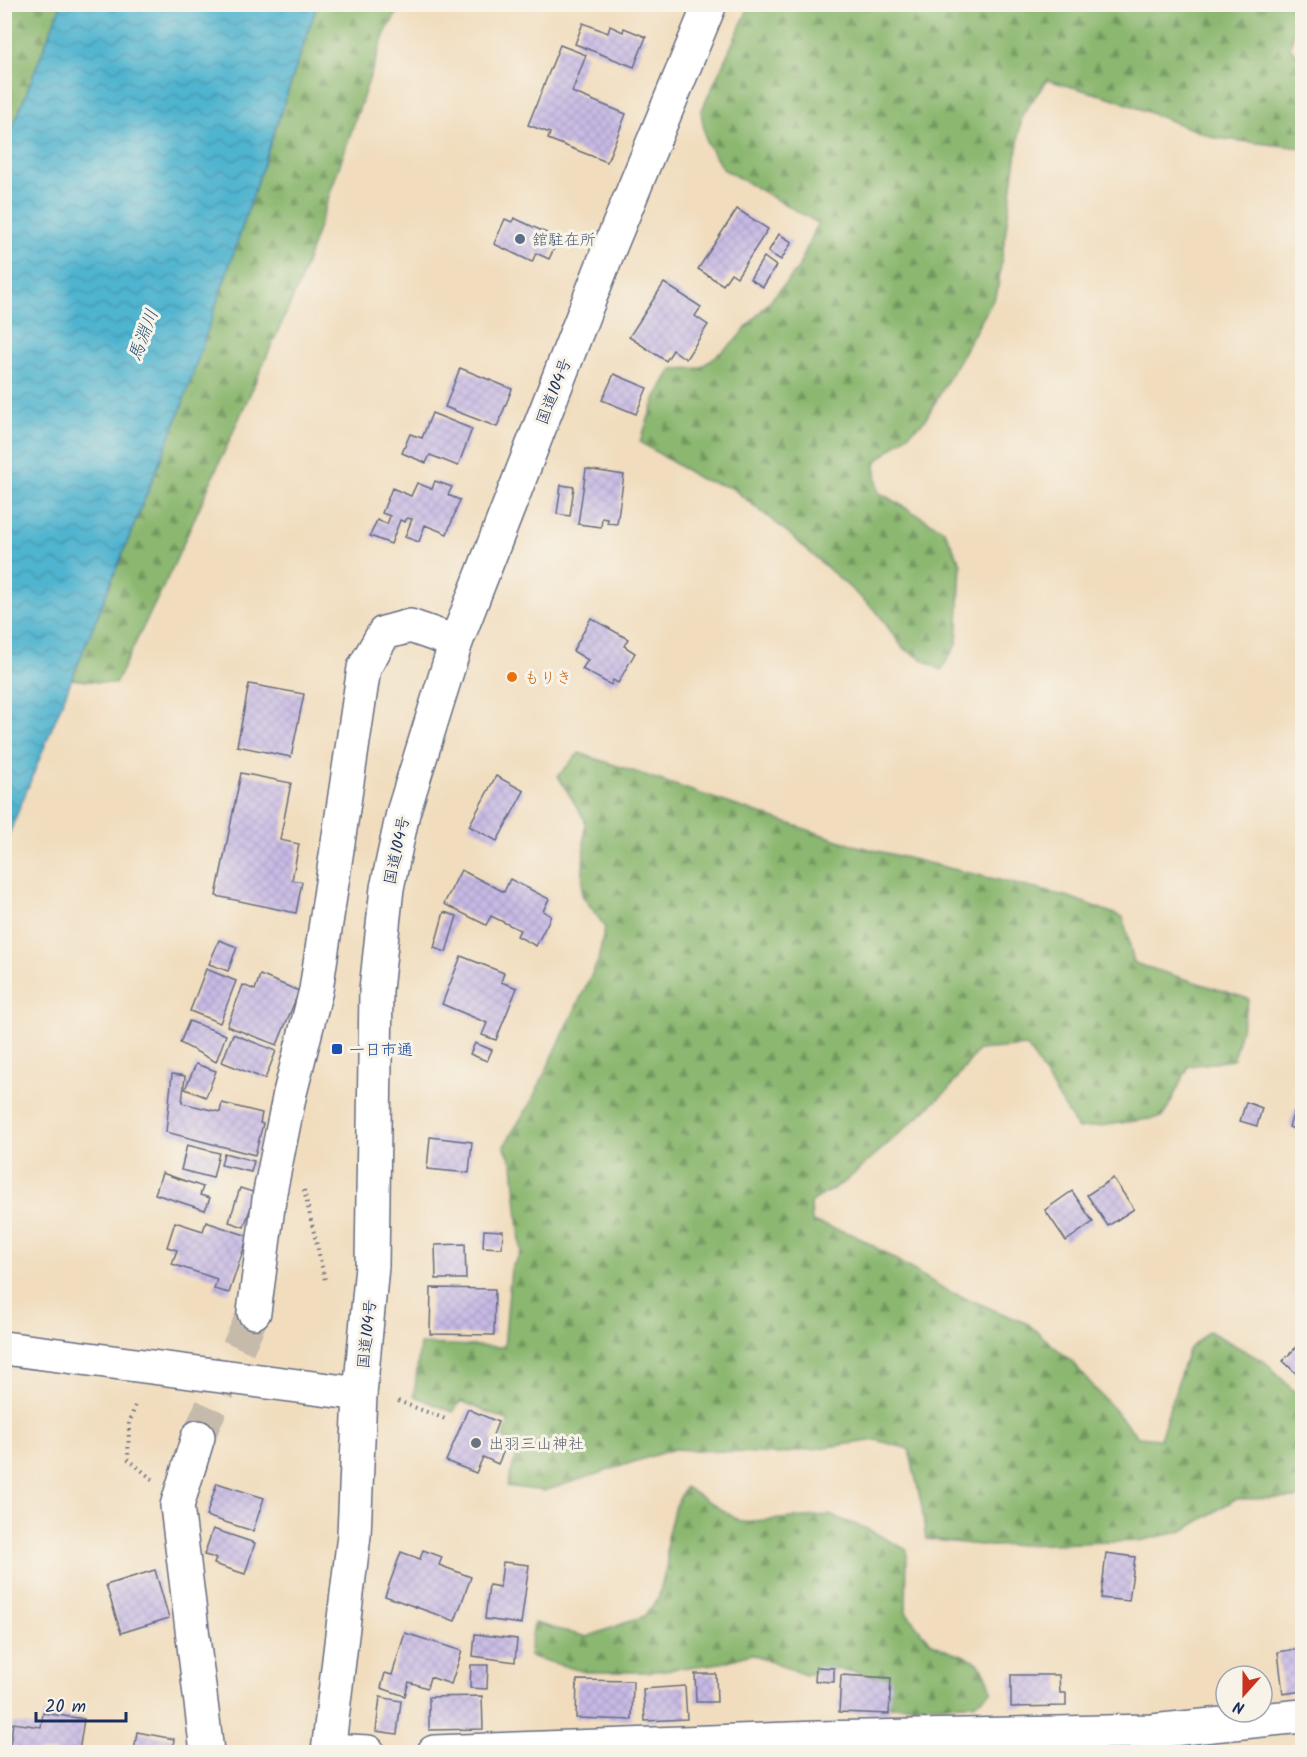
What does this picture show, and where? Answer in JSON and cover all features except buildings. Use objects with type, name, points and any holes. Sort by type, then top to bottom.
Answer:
[{"type":"main road","name":"国道104号","points":[[329,1751],[354,1535],[360,1394],[372,1266],[376,990],[387,888],[403,813],[456,642],[607,254],[710,4]]},
{"type":"main road","points":[[254,1312],[279,1148],[316,990],[364,668],[384,633],[410,626],[456,642]]},
{"type":"main road","points":[[4,1348],[360,1394]]},
{"type":"main road","points":[[198,1437],[177,1506],[207,1752]]},
{"type":"main road","points":[[434,1752],[818,1737],[1152,1731],[1302,1716]]},
{"type":"main road","points":[[329,1751],[368,1752]]},
{"type":"path","points":[[279,1148],[296,1156],[325,1280]]},
{"type":"path","points":[[398,1401],[448,1420]]},
{"type":"path","points":[[135,1406],[129,1424],[128,1459],[154,1480],[182,1489]]},
{"type":"green space","points":[[5,5],[61,5],[5,147]]},
{"type":"green space","points":[[317,5],[402,5],[385,33],[299,284],[171,571],[115,684],[72,679],[181,409]]},
{"type":"green space","points":[[750,5],[1302,5],[1290,47],[1302,61],[1302,148],[1215,138],[1112,98],[1047,80],[1022,115],[997,293],[925,420],[875,463],[878,492],[944,530],[961,564],[957,644],[941,670],[903,648],[877,612],[787,532],[732,488],[700,479],[640,442],[656,397],[672,369],[700,368],[733,343],[797,270],[818,223],[723,169],[706,142],[701,112]]},
{"type":"green space","points":[[579,753],[853,845],[1069,897],[1123,917],[1134,963],[1249,999],[1233,1060],[1189,1066],[1163,1117],[1078,1129],[1027,1046],[978,1050],[948,1090],[846,1181],[811,1202],[812,1222],[855,1235],[946,1290],[1028,1324],[1072,1362],[1138,1437],[1160,1439],[1188,1350],[1209,1331],[1265,1362],[1302,1399],[1302,1498],[1235,1499],[1183,1531],[1139,1541],[990,1546],[926,1539],[922,1507],[909,1449],[876,1440],[778,1454],[674,1449],[544,1491],[507,1486],[518,1449],[503,1437],[509,1421],[461,1401],[453,1412],[414,1396],[420,1344],[504,1347],[511,1269],[521,1252],[513,1164],[504,1146],[531,1102],[598,961],[605,927],[582,895],[585,820],[558,776]]},
{"type":"green space","points":[[685,1487],[741,1522],[830,1515],[867,1529],[907,1550],[906,1612],[922,1634],[934,1644],[977,1662],[983,1668],[992,1691],[974,1704],[888,1706],[883,1685],[874,1676],[834,1668],[805,1675],[751,1654],[721,1663],[648,1672],[585,1672],[529,1656],[534,1623],[587,1637],[644,1616],[658,1599],[667,1565],[667,1538],[674,1509]]},
{"type":"water","name":"馬淵川","points":[[61,5],[317,5],[181,409],[5,844],[5,147]]},
{"type":"tunnel","points":[[198,1437],[254,1312]]},
{"type":"place","name":"舘駐在所","points":[[520,239]]},
{"type":"place","name":"もりき","points":[[512,677]]},
{"type":"place","name":"一日市通","points":[[337,1049]]},
{"type":"place","name":"出羽三山神社","points":[[476,1443]]}]
